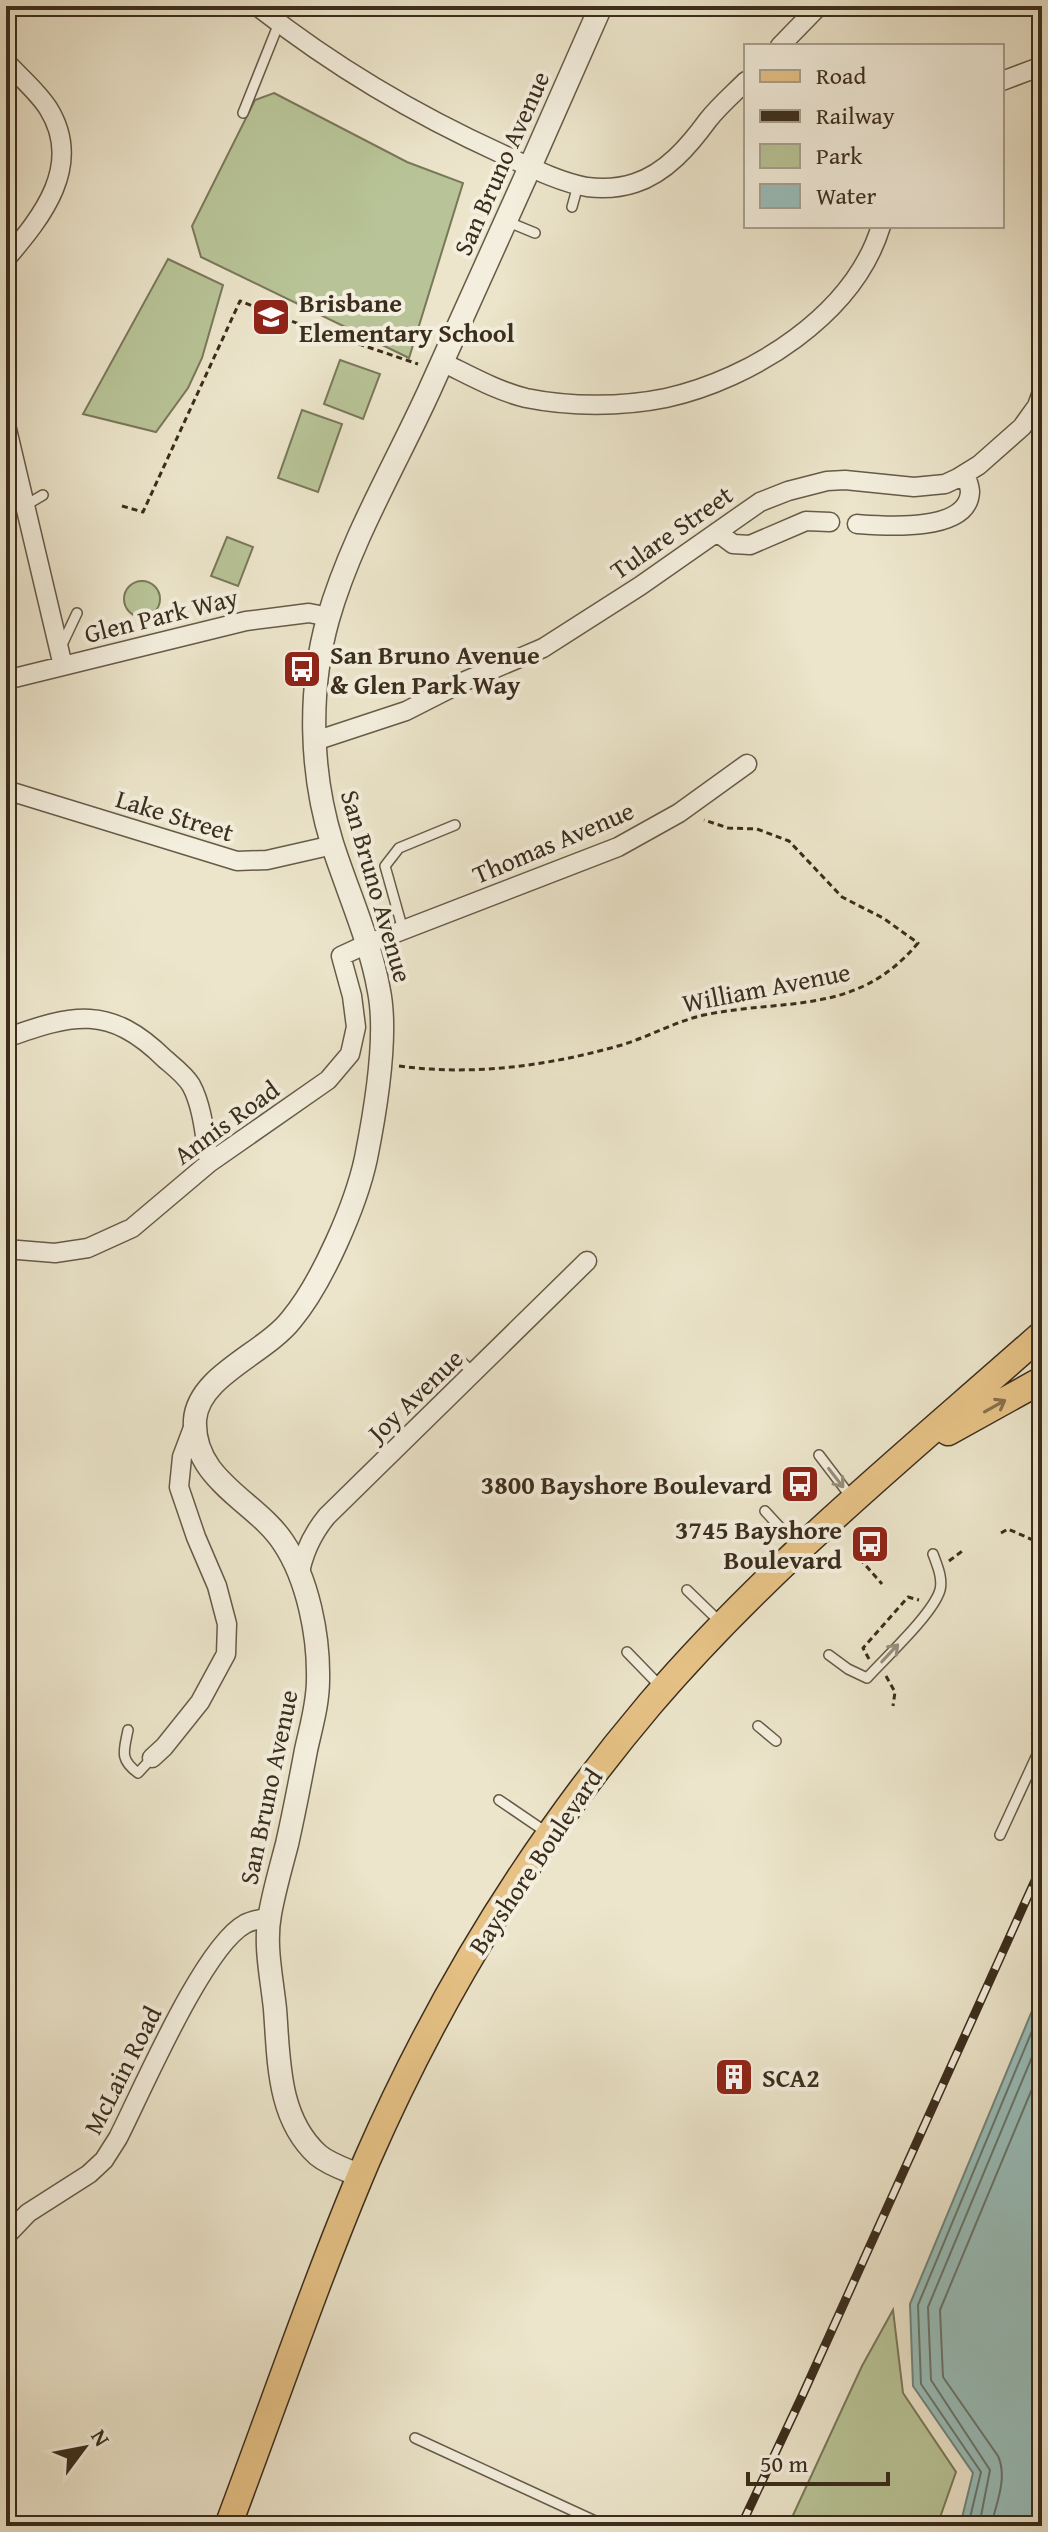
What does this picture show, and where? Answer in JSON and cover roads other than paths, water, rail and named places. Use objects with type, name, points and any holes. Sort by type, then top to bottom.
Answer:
[{"type":"main road","name":"Bayshore Boulevard","points":[[228,2526],[361,2176],[403,2083],[460,1974],[549,1834],[604,1760],[722,1625],[800,1549],[1042,1334]]},
{"type":"main road","points":[[903,1458],[1042,1380]]},
{"type":"street","points":[[257,6],[322,55],[406,106],[530,167],[578,185],[620,187],[651,176],[684,150],[744,83]]},
{"type":"street","name":"San Bruno Avenue","points":[[361,2176],[320,2156],[297,2126],[281,2085],[278,2064],[269,1917],[294,1813],[318,1689],[315,1626],[287,1549],[279,1536],[222,1483],[201,1456],[194,1425],[197,1407],[205,1390],[282,1331],[302,1306],[322,1272],[364,1167],[380,1063],[381,1005],[367,944],[323,807],[315,741],[317,668],[329,617],[354,552],[601,6]]},
{"type":"street","points":[[782,44],[819,6]]},
{"type":"street","points":[[6,62],[48,109],[61,143],[59,175],[50,202],[6,259]]},
{"type":"street","points":[[1004,80],[1042,66]]},
{"type":"street","points":[[442,362],[512,394],[556,401],[595,404],[634,402],[665,398],[695,389],[776,352],[822,317],[861,267],[880,228]]},
{"type":"street","name":"Tulare Street","points":[[315,741],[406,711],[465,681],[543,648],[640,586],[760,502],[814,484],[845,480],[914,487],[945,484],[979,465],[1022,427],[1037,406],[1042,392]]},
{"type":"street","points":[[6,425],[62,658]]},
{"type":"street","points":[[857,524],[891,527],[955,516],[968,502],[971,490],[965,474]]},
{"type":"street","points":[[717,532],[733,544],[750,545],[806,521],[830,522]]},
{"type":"street","name":"Glen Park Way","points":[[6,680],[62,658],[269,616],[309,613],[329,617]]},
{"type":"street","name":"Thomas Avenue","points":[[367,944],[618,847],[679,813],[747,764]]},
{"type":"street","name":"Lake Street","points":[[6,790],[237,861],[267,860],[333,845]]},
{"type":"street","name":"Annis Road","points":[[6,1249],[55,1253],[88,1248],[117,1236],[132,1228],[209,1163],[328,1080],[350,1054],[356,1027],[352,996],[341,956],[367,944]]},
{"type":"street","points":[[6,1038],[52,1022],[85,1017],[126,1028],[150,1045],[190,1083],[199,1107],[209,1163]]},
{"type":"street","name":"Joy Avenue","points":[[299,1577],[302,1558],[316,1529],[327,1516],[468,1368],[587,1261]]},
{"type":"street","points":[[152,1758],[200,1702],[226,1654],[227,1624],[217,1586],[179,1487],[182,1457],[194,1425]]},
{"type":"street","name":"McLain Road","points":[[6,2236],[28,2213],[89,2174],[104,2160],[218,1949],[245,1924],[269,1917]]},
{"type":"lane","points":[[243,113],[279,23]]},
{"type":"lane","points":[[572,207],[578,185]]},
{"type":"lane","points":[[506,221],[535,233]]},
{"type":"lane","points":[[26,505],[43,495]]},
{"type":"lane","points":[[62,658],[77,613]]},
{"type":"lane","points":[[403,930],[385,866],[399,848],[455,825]]},
{"type":"lane","points":[[819,1455],[854,1501]]},
{"type":"lane","points":[[765,1511],[800,1549]]},
{"type":"lane","points":[[829,1655],[867,1678],[934,1604],[941,1587],[940,1572],[933,1554]]},
{"type":"lane","points":[[687,1590],[722,1625]]},
{"type":"lane","points":[[627,1652],[663,1690]]},
{"type":"lane","points":[[758,1726],[776,1741]]},
{"type":"lane","points":[[128,1730],[123,1755],[127,1765],[138,1773],[152,1758]]},
{"type":"lane","points":[[1000,1835],[1042,1744]]},
{"type":"lane","points":[[499,1800],[549,1834]]},
{"type":"lane","points":[[415,2438],[606,2526]]},
{"type":"water","points":[[1042,1987],[1042,2526],[960,2526],[973,2473],[913,2386],[910,2304]]},
{"type":"railway","points":[[741,2526],[1042,1865]]},
{"type":"place","name":"Brisbane Elementary School","points":[[271,317]]},
{"type":"place","name":"San Bruno Avenue & Glen Park Way","points":[[302,669]]},
{"type":"place","name":"3800 Bayshore Boulevard","points":[[800,1484]]},
{"type":"place","name":"3745 Bayshore Boulevard","points":[[870,1544]]},
{"type":"place","name":"SCA2","points":[[734,2077]]}]
